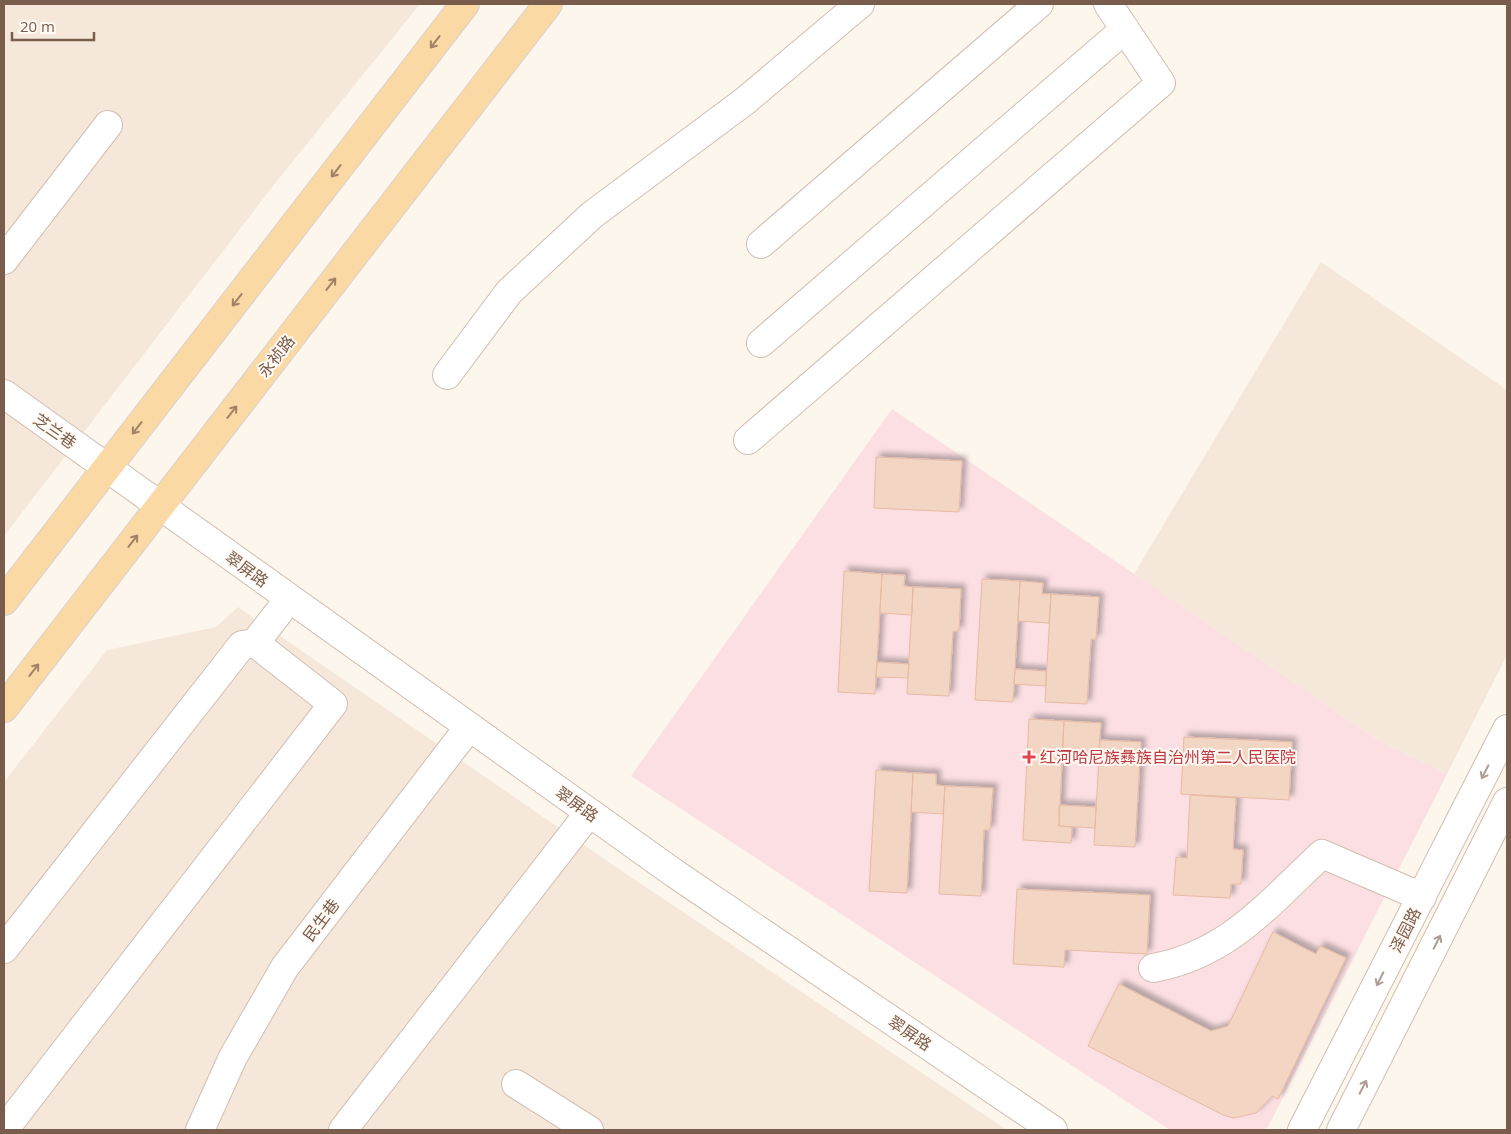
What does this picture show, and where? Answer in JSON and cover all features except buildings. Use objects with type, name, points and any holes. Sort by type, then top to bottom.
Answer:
[{"type":"main road","points":[[4,601],[465,4]]},
{"type":"main road","name":"永祯路","points":[[4,708],[548,4]]},
{"type":"street","points":[[447,375],[509,292],[592,215],[745,101],[860,4]]},
{"type":"street","points":[[761,244],[1038,4]]},
{"type":"street","points":[[748,440],[1161,83],[1108,4]]},
{"type":"street","points":[[761,343],[1125,29]]},
{"type":"street","points":[[4,260],[108,125]]},
{"type":"street","name":"芝兰巷","points":[[4,394],[107,468]]},
{"type":"street","name":"翠屏路","points":[[107,468],[590,813],[1054,1130]]},
{"type":"street","points":[[4,949],[242,645],[255,643],[289,599]]},
{"type":"street","points":[[4,1130],[333,704],[255,643]]},
{"type":"street","name":"民生巷","points":[[200,1130],[233,1057],[285,967],[468,727]]},
{"type":"street","name":"泽园路","points":[[1302,1130],[1507,729]]},
{"type":"street","name":"泽园路","points":[[1341,1130],[1507,802]]},
{"type":"street","points":[[343,1130],[590,813]]},
{"type":"street","points":[[1153,968],[1188,960],[1225,941],[1322,854],[1422,897]]},
{"type":"street","points":[[516,1084],[589,1130]]},
{"type":"shaded area","points":[[4,4],[420,4],[273,186],[4,536]]},
{"type":"shaded area","points":[[1321,262],[1507,390],[1507,655],[1447,774],[1378,740],[1134,574]]},
{"type":"shaded area","name":"红河哈尼族彝族自治州第二人民医院","points":[[892,409],[1378,740],[1447,774],[1268,1127],[1263,1130],[1170,1130],[631,776]]},
{"type":"shaded area","points":[[238,607],[616,867],[1007,1130],[4,1130],[4,782],[107,650],[216,627]]},
{"type":"place","name":"红河哈尼族彝族自治州第二人民医院","points":[[1029,757]]}]
